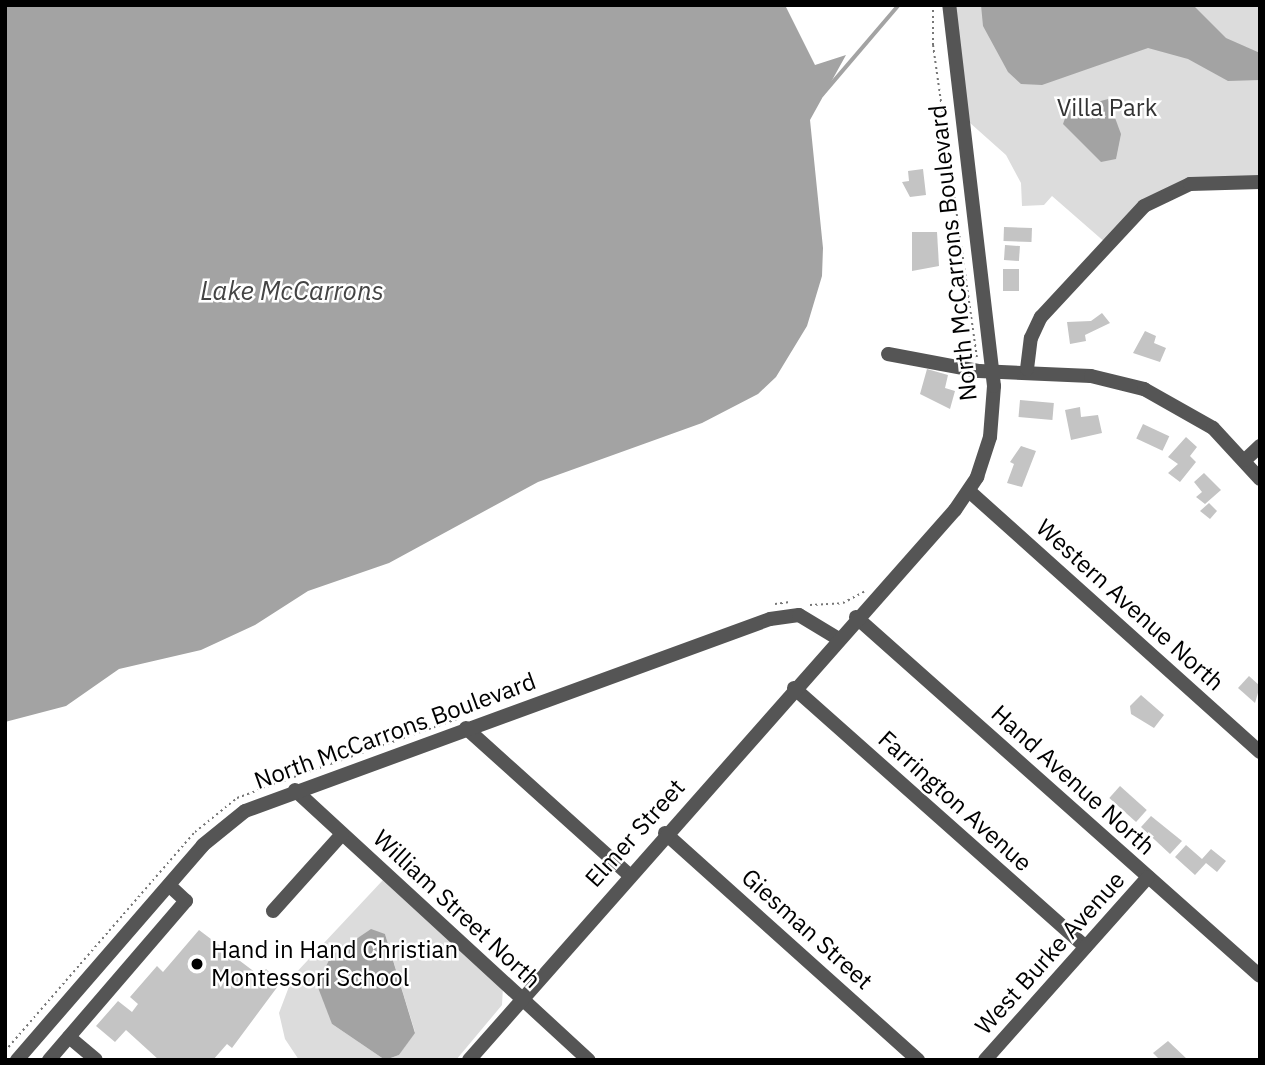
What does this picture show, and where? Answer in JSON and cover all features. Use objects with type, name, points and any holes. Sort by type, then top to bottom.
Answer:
[{"type":"street","name":"North McCarrons Boulevard","points":[[17,1060],[203,845],[245,811],[464,722],[770,619],[799,615],[837,638],[969,491],[990,438],[949,5]]},
{"type":"street","points":[[1027,369],[1031,338],[1041,317],[1144,206],[1190,184],[1260,182]]},
{"type":"street","points":[[888,354],[985,369],[1027,369],[1144,389],[1189,411],[1245,460],[1260,480]]},
{"type":"street","points":[[1245,460],[1260,446]]},
{"type":"street","name":"Western Avenue North","points":[[969,491],[1260,752]]},
{"type":"street","name":"Hand Avenue North","points":[[856,617],[1260,976]]},
{"type":"street","name":"Elmer Street","points":[[469,1060],[628,874],[837,638]]},
{"type":"street","name":"Farrington Avenue","points":[[794,688],[1086,947]]},
{"type":"street","points":[[464,722],[628,874]]},
{"type":"street","name":"William Street North","points":[[295,790],[524,997],[589,1060]]},
{"type":"street","name":"Giesman Street","points":[[665,832],[918,1060]]},
{"type":"street","points":[[273,911],[342,834]]},
{"type":"street","name":"West Burke Avenue","points":[[985,1060],[1148,877]]},
{"type":"street","points":[[49,1060],[186,901],[169,885]]},
{"type":"street","points":[[69,1037],[96,1060]]},
{"type":"street","points":[[27,1048],[41,1060]]},
{"type":"path","points":[[933,5],[933,45],[985,369]]},
{"type":"path","points":[[768,607],[843,603],[872,586]]},
{"type":"path","points":[[281,782],[464,722]]},
{"type":"green space","name":"Villa Park","points":[[949,5],[1260,5],[1260,182],[1173,189],[1107,244],[1052,196],[1044,205],[1022,206],[1021,183],[1006,155],[960,114]]},
{"type":"green space","points":[[383,880],[503,987],[502,1005],[456,1060],[385,1060],[299,1060],[285,1039],[279,1013],[293,976]],"holes":[[[385,934],[415,1032],[399,1055],[385,1060],[332,1024],[351,941],[364,935]]]},
{"type":"water","name":"Lake McCarrons","points":[[5,5],[785,5],[815,65],[846,55],[810,120],[823,248],[822,276],[807,326],[776,377],[758,394],[702,423],[538,482],[389,563],[308,591],[255,625],[201,650],[119,669],[66,706],[5,722]]},
{"type":"water","points":[[981,5],[1193,5],[1226,38],[1260,53],[1260,80],[1228,81],[1188,59],[1148,48],[1042,85],[1021,84],[1008,72],[983,26]]},
{"type":"water","points":[[1108,99],[1121,134],[1116,159],[1101,162],[1063,124],[1068,110]]},
{"type":"water","points":[[371,929],[385,934],[415,1033],[399,1055],[385,1060],[332,1024],[317,985],[331,956]]},
{"type":"building","points":[[923,169],[926,195],[910,197],[902,182],[909,181],[908,171]]},
{"type":"building","points":[[1004,227],[1032,228],[1031,242],[1004,241]]},
{"type":"building","points":[[912,232],[937,232],[939,266],[912,271]]},
{"type":"building","points":[[1005,245],[1020,246],[1019,261],[1004,260]]},
{"type":"building","points":[[1003,269],[1019,269],[1019,291],[1003,291]]},
{"type":"building","points":[[1102,313],[1110,323],[1085,335],[1086,341],[1070,344],[1067,322],[1091,321]]},
{"type":"building","points":[[1145,331],[1156,336],[1154,343],[1166,348],[1160,362],[1133,353]]},
{"type":"building","points":[[927,369],[948,375],[945,388],[955,391],[950,409],[920,394]]},
{"type":"building","points":[[1020,400],[1054,403],[1052,420],[1019,417]]},
{"type":"building","points":[[1080,407],[1081,417],[1098,415],[1102,433],[1071,440],[1065,410]]},
{"type":"building","points":[[1143,424],[1169,436],[1163,451],[1136,439]]},
{"type":"building","points":[[1186,437],[1197,447],[1190,456],[1196,462],[1180,482],[1168,473],[1178,464],[1168,457]]},
{"type":"building","points":[[1021,446],[1036,451],[1022,487],[1007,483],[1014,464],[1010,462]]},
{"type":"building","points":[[1204,473],[1221,490],[1205,504],[1196,497],[1202,492],[1194,482]]},
{"type":"building","points":[[1209,503],[1217,511],[1210,519],[1200,511]]},
{"type":"building","points":[[1249,676],[1260,686],[1255,703],[1238,688]]},
{"type":"building","points":[[1141,695],[1164,715],[1154,728],[1131,714],[1130,706]]},
{"type":"building","points":[[1120,786],[1147,810],[1136,822],[1109,798]]},
{"type":"building","points":[[1151,816],[1182,841],[1170,854],[1141,827]]},
{"type":"building","points":[[1186,845],[1202,859],[1211,849],[1226,861],[1217,872],[1206,863],[1195,875],[1175,857]]},
{"type":"building","points":[[199,930],[260,976],[266,969],[281,982],[232,1048],[227,1044],[213,1060],[159,1060],[126,1030],[115,1042],[96,1026],[118,1001],[132,1012],[138,1004],[130,997],[157,966],[163,972]]},
{"type":"building","points":[[1168,1041],[1188,1060],[1160,1060],[1153,1053]]},
{"type":"waterway","points":[[822,95],[899,5]]},
{"type":"place","name":"Hand in Hand Christian Montessori School","points":[[197,964]]}]
